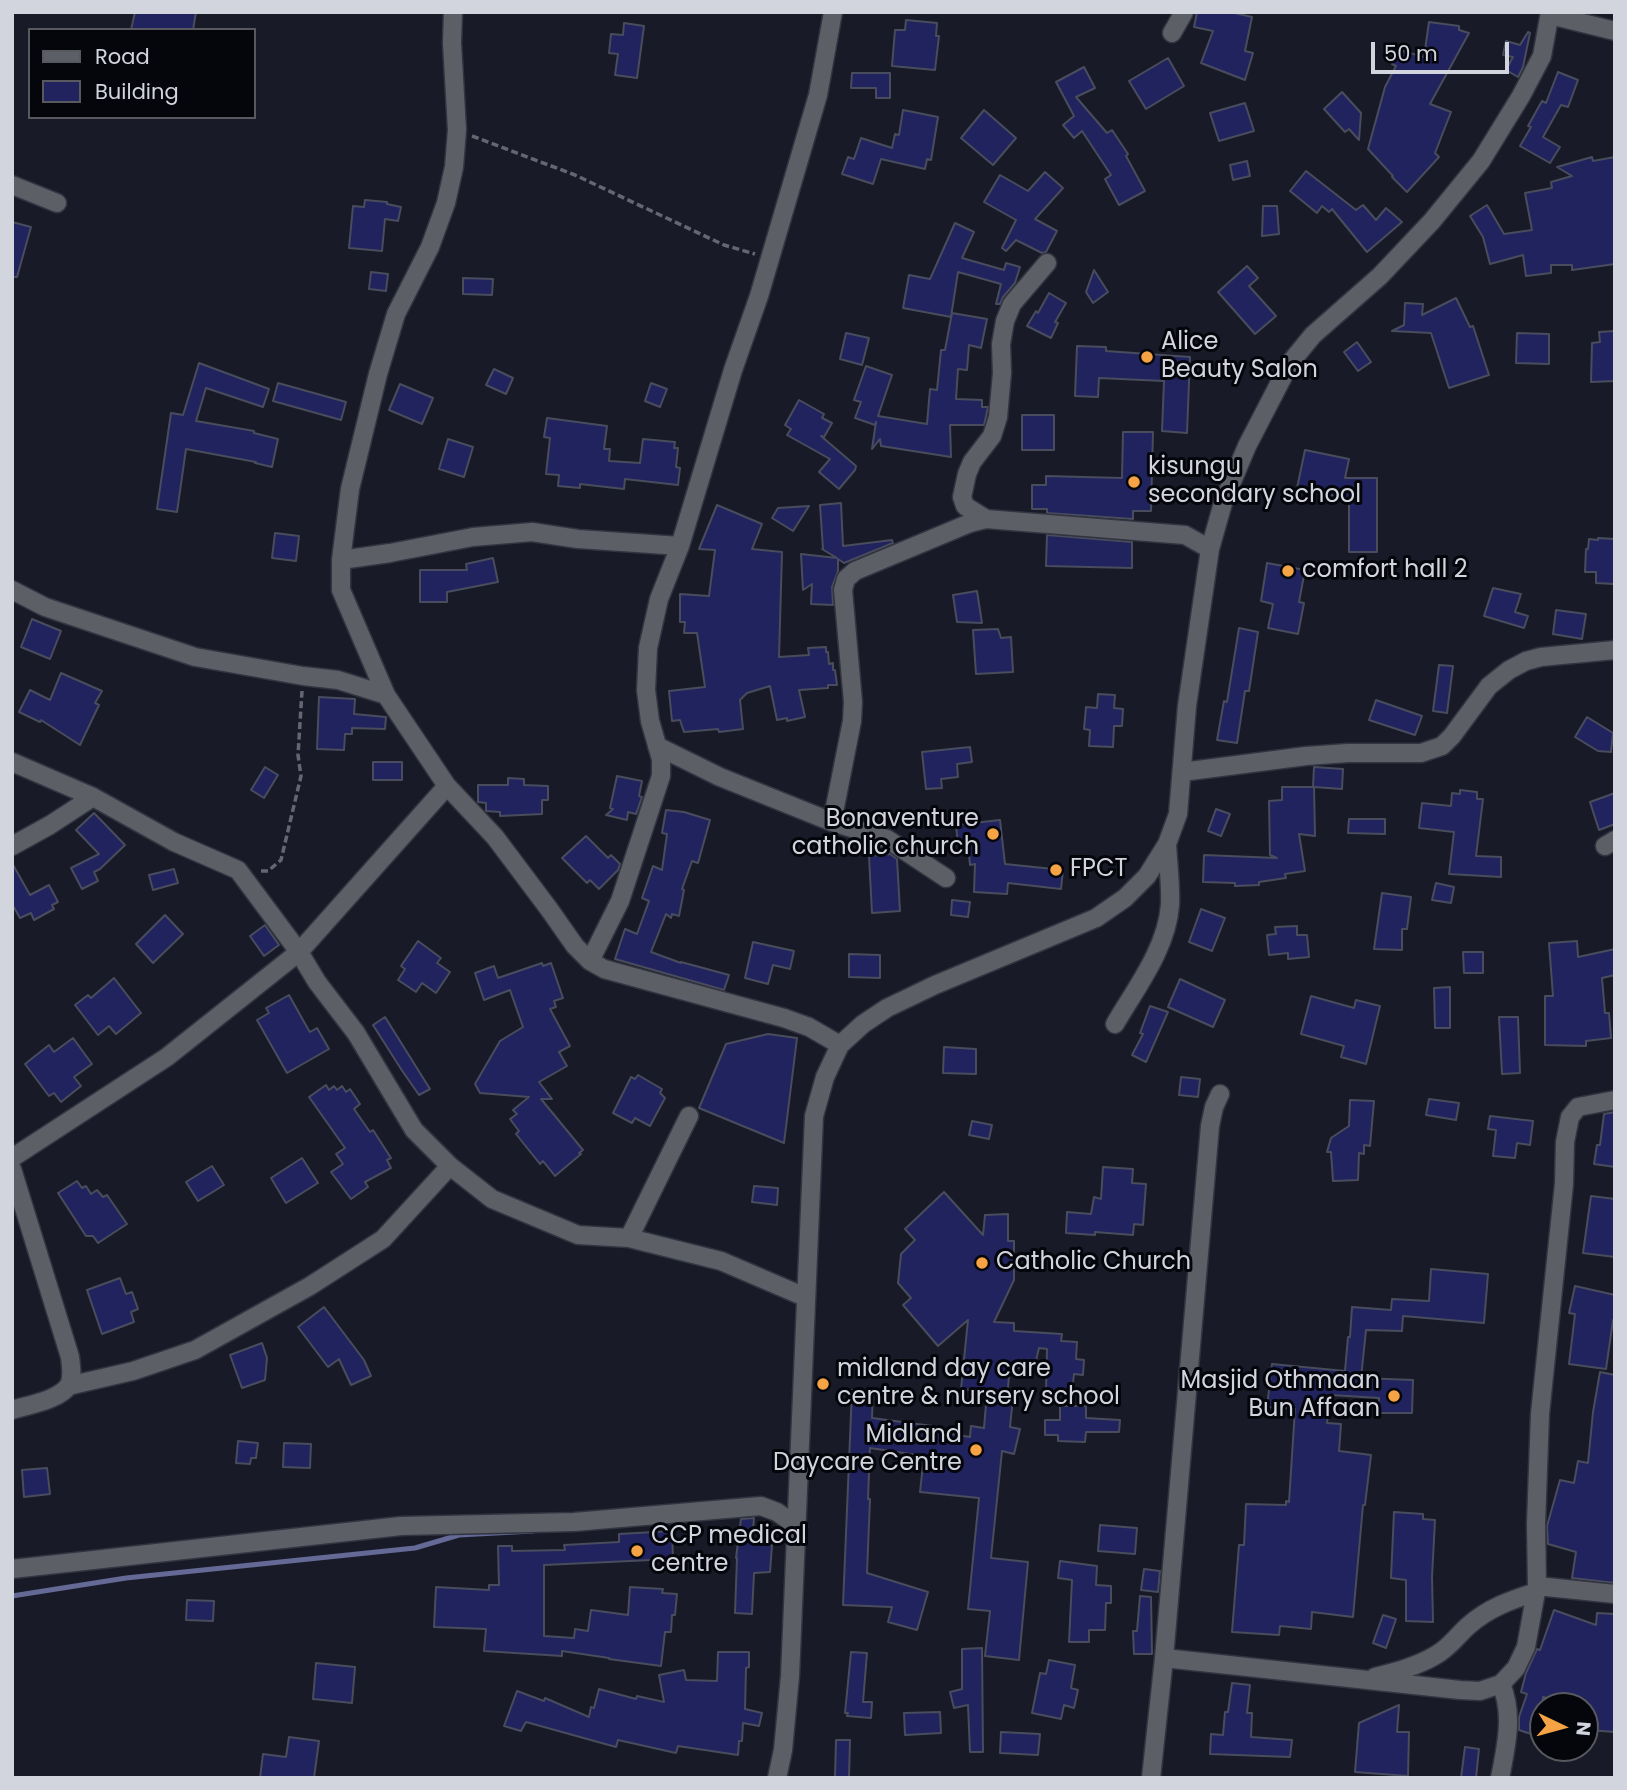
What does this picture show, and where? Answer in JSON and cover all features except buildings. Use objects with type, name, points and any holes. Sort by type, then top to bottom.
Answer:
[{"type":"street","points":[[453,12],[457,130],[454,167],[446,203],[429,247],[396,314],[378,374],[350,489],[341,560],[341,590],[386,695],[447,786],[495,837],[575,946],[590,961],[604,969],[785,1018],[809,1027],[840,1045]]},
{"type":"street","points":[[590,961],[620,901],[662,776],[646,690],[648,648],[659,599],[680,546],[818,95],[833,12]]},
{"type":"street","points":[[1172,33],[1184,12]]},
{"type":"street","points":[[777,1778],[783,1750],[790,1676],[814,1116],[825,1077],[840,1045],[863,1024],[887,1008],[935,985],[1096,918],[1125,898],[1147,876],[1167,844],[1178,814],[1187,706],[1210,549],[1223,503],[1247,446],[1290,363],[1313,335],[1380,276],[1432,221],[1481,161],[1542,56],[1550,14],[1615,31]]},
{"type":"street","points":[[12,185],[57,203]]},
{"type":"street","points":[[986,519],[965,506],[962,497],[967,474],[972,462],[992,436],[998,417],[1002,373],[1001,344],[1005,321],[1012,304],[1047,263]]},
{"type":"street","points":[[832,822],[852,721],[853,702],[843,590],[846,579],[855,571],[970,523],[986,519],[1185,535],[1210,549]]},
{"type":"street","points":[[341,560],[473,537],[532,532],[578,539],[680,546]]},
{"type":"street","points":[[12,590],[45,607],[195,657],[338,680],[386,695]]},
{"type":"street","points":[[1182,772],[1306,756],[1421,753],[1442,746],[1489,686],[1509,670],[1541,657],[1615,650]]},
{"type":"street","points":[[657,746],[720,777],[832,822],[887,839],[946,878]]},
{"type":"street","points":[[12,762],[93,797],[174,842],[238,870],[356,1033],[414,1130],[450,1166],[492,1199],[578,1235],[629,1238],[721,1261],[805,1297]]},
{"type":"street","points":[[12,1158],[167,1057],[299,951],[447,786]]},
{"type":"street","points":[[12,846],[93,797]]},
{"type":"street","points":[[1115,1024],[1156,953],[1165,927],[1170,906],[1167,844]]},
{"type":"street","points":[[1151,1778],[1164,1658],[1210,1126],[1220,1094]]},
{"type":"street","points":[[1164,1658],[1480,1691],[1501,1684],[1516,1668],[1526,1647],[1537,1589],[1536,1524],[1540,1414],[1564,1184],[1565,1142],[1570,1117],[1578,1107],[1615,1100]]},
{"type":"street","points":[[629,1238],[689,1116]]},
{"type":"street","points":[[12,1410],[56,1397],[68,1386],[133,1371],[195,1350],[310,1286],[383,1238],[450,1166]]},
{"type":"street","points":[[12,1168],[70,1357],[72,1371],[68,1386]]},
{"type":"street","points":[[12,1569],[401,1526],[574,1522],[761,1506],[777,1512],[797,1527]]},
{"type":"street","points":[[1366,1680],[1436,1656],[1487,1612],[1537,1589],[1615,1594]]},
{"type":"street","points":[[1500,1778],[1508,1725],[1507,1698],[1501,1684]]},
{"type":"path","points":[[457,130],[575,175],[724,245],[769,258]]},
{"type":"path","points":[[238,870],[268,871],[281,860],[301,776],[298,755],[303,676]]},
{"type":"waterway","points":[[12,1596],[126,1578],[415,1548],[459,1535],[533,1531]]},
{"type":"place","name":"Alice Beauty Salon","points":[[1147,357]]},
{"type":"place","name":"kisungu secondary school","points":[[1134,482]]},
{"type":"place","name":"comfort hall 2","points":[[1288,571]]},
{"type":"place","name":"Bonaventure catholic church","points":[[993,834]]},
{"type":"place","name":"FPCT","points":[[1056,870]]},
{"type":"place","name":"Catholic Church","points":[[982,1263]]},
{"type":"place","name":"midland day care centre & nursery school","points":[[823,1384]]},
{"type":"place","name":"Masjid Othmaan Bun Affaan","points":[[1394,1396]]},
{"type":"place","name":"Midland Daycare Centre","points":[[976,1450]]},
{"type":"place","name":"CCP medical centre","points":[[637,1551]]}]
